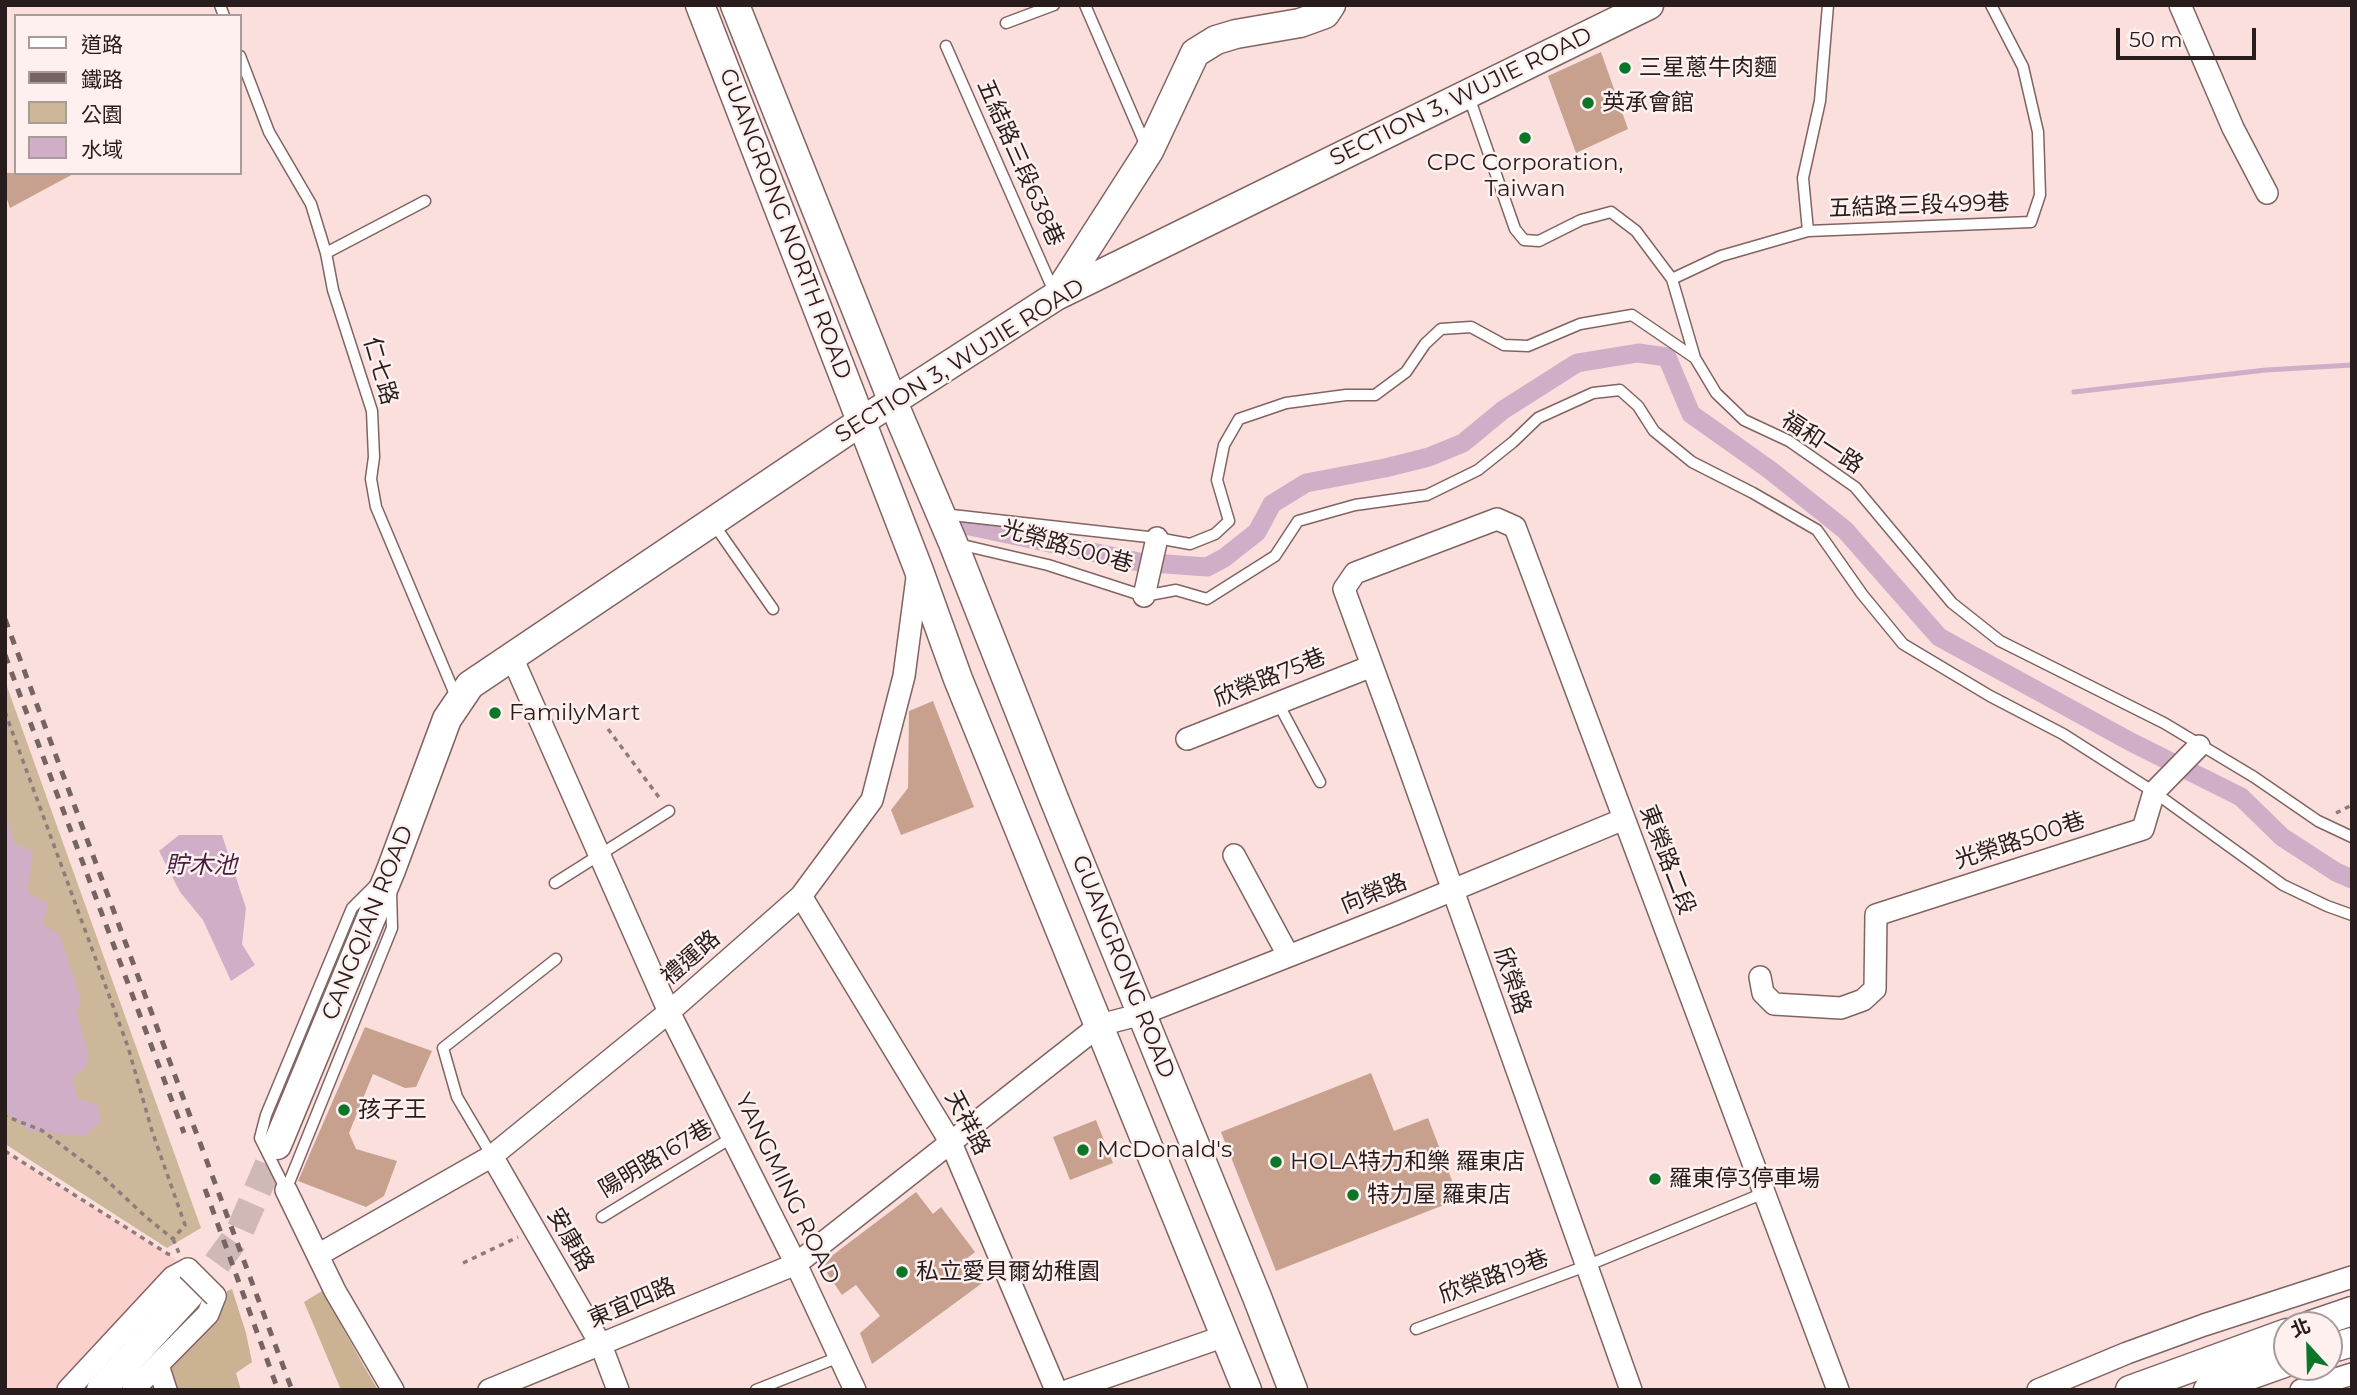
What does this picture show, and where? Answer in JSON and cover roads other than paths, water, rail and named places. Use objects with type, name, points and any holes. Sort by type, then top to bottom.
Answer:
[{"type":"street","name":"GUANGRONG NORTH ROAD","points":[[700,5],[918,568],[958,679]]},
{"type":"street","name":"GUANGRONG NORTH ROAD","points":[[735,5],[893,402],[953,543]]},
{"type":"street","points":[[1056,296],[1149,151],[1195,53],[1216,40],[1237,34],[1300,23],[1325,14],[1331,5]]},
{"type":"street","name":"SECTION 3, WUJIE ROAD","points":[[458,702],[470,685],[511,656],[1056,296],[1649,5]]},
{"type":"street","points":[[2180,5],[2233,128],[2267,193]]},
{"type":"street","name":"東榮路二段","points":[[1344,589],[1355,573],[1497,519],[1515,527],[1838,1390]]},
{"type":"street","points":[[1144,596],[1157,538]]},
{"type":"street","name":"GUANGRONG ROAD","points":[[953,543],[1293,1390]]},
{"type":"street","name":"禮運路","points":[[318,1255],[492,1156],[670,1012],[801,896],[872,800],[904,676],[918,568]]},
{"type":"street","name":"欣榮路","points":[[1344,589],[1631,1390]]},
{"type":"street","name":"YANGMING ROAD","points":[[511,656],[670,1012],[796,1264],[855,1390]]},
{"type":"street","name":"欣榮路75巷","points":[[1187,739],[1372,666]]},
{"type":"street","name":"GUANGRONG ROAD","points":[[958,679],[1247,1390]]},
{"type":"street","name":"CANGQIAN ROAD","points":[[277,1145],[391,870],[447,719],[458,702]]},
{"type":"street","points":[[2154,792],[2199,746]]},
{"type":"street","name":"光榮路500巷","points":[[1760,977],[1763,993],[1774,1004],[1841,1008],[1863,1000],[1875,989],[1876,915],[2143,829],[2154,792]]},
{"type":"street","name":"向榮路","points":[[1100,1025],[1142,1014],[1624,819]]},
{"type":"street","points":[[1234,855],[1288,955]]},
{"type":"street","name":"天祥路","points":[[801,896],[951,1143],[1056,1390]]},
{"type":"street","name":"東宜四路","points":[[489,1390],[796,1264],[1100,1025]]},
{"type":"street","name":"安康路","points":[[492,1156],[601,1345],[618,1390]]},
{"type":"street","points":[[286,1190],[335,1291],[393,1390]]},
{"type":"street","points":[[68,1390],[173,1277],[193,1279]]},
{"type":"street","points":[[2038,1390],[2192,1330],[2352,1277]]},
{"type":"street","points":[[133,1390],[208,1314],[193,1279]]},
{"type":"street","points":[[101,1390],[193,1279]]},
{"type":"street","points":[[1069,1390],[1225,1336]]},
{"type":"street","points":[[2130,1390],[2273,1338]]},
{"type":"street","points":[[158,1365],[166,1390]]},
{"type":"street","points":[[2208,1390],[2273,1367]]},
{"type":"street","points":[[2301,1390],[2352,1374]]},
{"type":"lane","points":[[1006,23],[1054,5]]},
{"type":"lane","points":[[1085,5],[1149,151]]},
{"type":"lane","points":[[1808,231],[1803,178],[1820,101],[1828,5]]},
{"type":"lane","name":"五結路三段499巷","points":[[1672,279],[1721,256],[1808,231],[2031,222],[2040,195],[2038,132],[2023,67],[1991,5]]},
{"type":"lane","name":"五結路三段638巷","points":[[946,46],[1056,296]]},
{"type":"lane","name":"仁七路","points":[[242,61],[269,132],[311,204],[326,253],[333,290],[372,411],[374,457],[371,479],[376,507],[458,702]]},
{"type":"lane","name":"福和一路","points":[[1468,93],[1515,229],[1524,240],[1539,241],[1581,220],[1611,212],[1636,231],[1672,279],[1695,358],[1716,393],[1744,420],[1789,441],[1855,487],[1952,603],[2000,641],[2164,723],[2253,777],[2318,821],[2352,836]]},
{"type":"lane","points":[[326,253],[425,201]]},
{"type":"lane","points":[[940,513],[1190,544],[1215,534],[1229,521],[1217,481],[1224,445],[1239,419],[1286,403],[1346,395],[1375,395],[1406,372],[1425,344],[1441,329],[1471,327],[1504,345],[1528,346],[1580,324],[1632,316],[1695,358]]},
{"type":"lane","name":"光榮路500巷","points":[[953,543],[1048,565],[1144,596],[1176,590],[1207,599],[1275,556],[1298,521],[1355,505],[1427,495],[1478,470],[1538,418],[1593,393],[1620,390],[1638,406],[1654,431],[1692,462],[1817,530],[1903,644],[1990,696],[2063,734],[2154,792]]},
{"type":"lane","points":[[713,523],[774,609]]},
{"type":"lane","points":[[1278,703],[1320,782]]},
{"type":"lane","points":[[2154,792],[2283,885],[2326,906],[2352,915]]},
{"type":"lane","points":[[555,883],[669,811]]},
{"type":"lane","points":[[286,1190],[260,1138],[265,1115],[352,908],[391,870]]},
{"type":"lane","points":[[286,1190],[392,928],[391,870]]},
{"type":"lane","points":[[492,1156],[457,1097],[443,1048],[555,959]]},
{"type":"lane","name":"陽明路167巷","points":[[601,1217],[733,1138]]},
{"type":"lane","name":"欣榮路19巷","points":[[1416,1329],[1586,1266],[1764,1193]]},
{"type":"lane","points":[[756,1390],[839,1357]]},
{"type":"water","points":[[5,811],[14,843],[33,852],[27,891],[48,905],[43,925],[59,934],[80,997],[77,1015],[88,1053],[86,1067],[72,1078],[78,1099],[97,1104],[101,1121],[85,1136],[29,1131],[5,1111]]},
{"type":"water","name":"貯木池","points":[[179,835],[222,835],[246,908],[242,944],[255,965],[231,981],[203,920],[180,892],[159,851]]},
{"type":"waterway","points":[[965,525],[1139,562],[1207,567],[1224,558],[1257,532],[1272,504],[1306,483],[1429,457],[1463,443],[1503,410],[1577,363],[1638,353],[1667,357],[1691,414],[1770,470],[1845,530],[1939,637],[2131,742],[2241,797],[2282,837],[2336,872],[2352,879]]},
{"type":"waterway","points":[[2074,392],[2266,370],[2352,365]]},
{"type":"tunnel","points":[[189,1295],[239,1233],[277,1145]]},
{"type":"railway","points":[[5,619],[292,1390]]},
{"type":"railway","points":[[5,655],[184,1133]]},
{"type":"railway","points":[[205,1189],[278,1390]]},
{"type":"place","name":"三星蔥牛肉麵","points":[[1625,68]]},
{"type":"place","name":"英承會館","points":[[1588,103]]},
{"type":"place","name":"CPC Corporation, Taiwan","points":[[1525,138]]},
{"type":"place","name":"FamilyMart","points":[[495,713]]},
{"type":"place","name":"孩子王","points":[[344,1110]]},
{"type":"place","name":"McDonald's","points":[[1083,1150]]},
{"type":"place","name":"HOLA特力和樂 羅東店","points":[[1276,1162]]},
{"type":"place","name":"羅東停3停車場","points":[[1655,1179]]},
{"type":"place","name":"特力屋 羅東店","points":[[1353,1195]]},
{"type":"place","name":"私立愛貝爾幼稚園","points":[[902,1272]]}]
